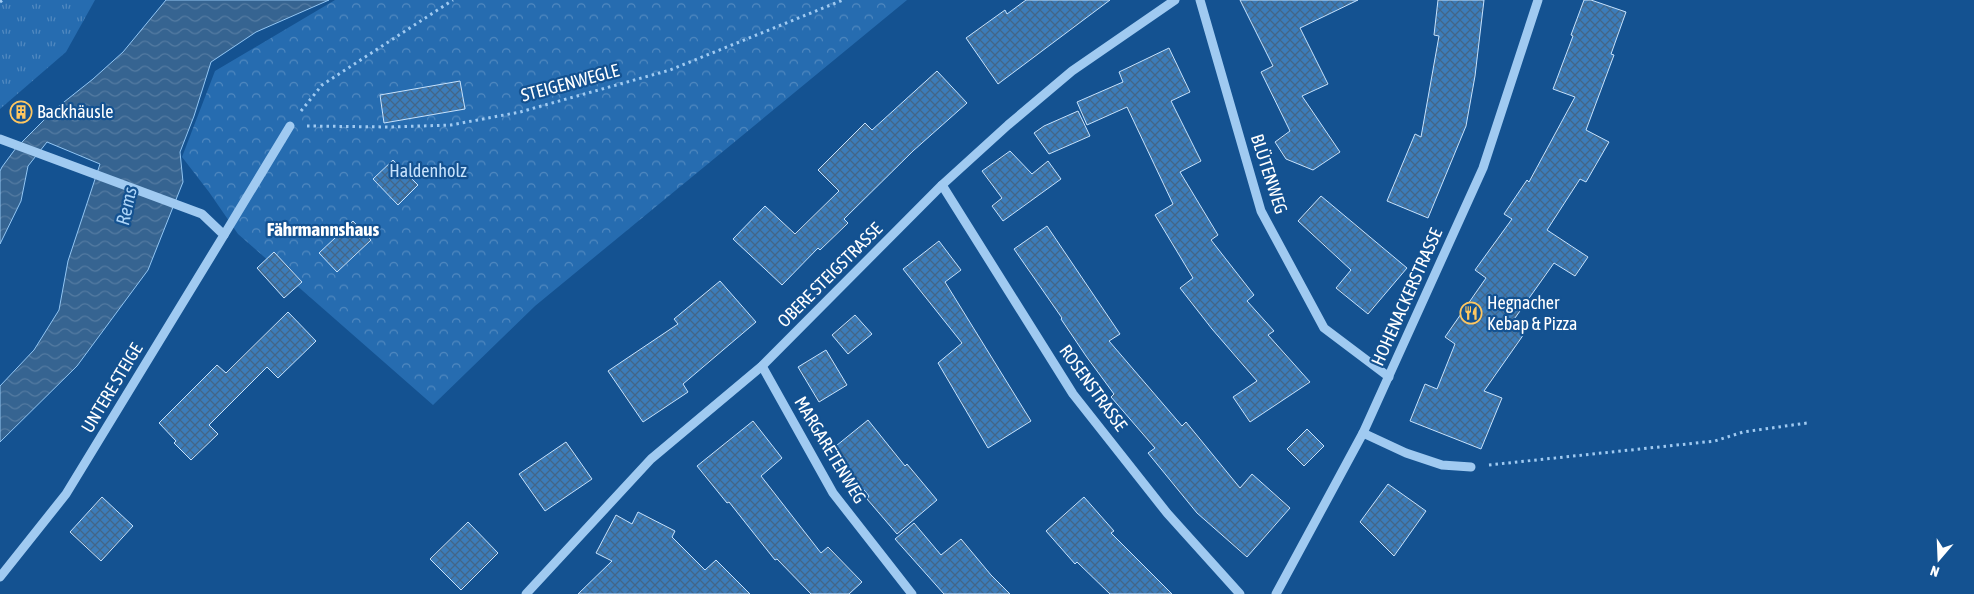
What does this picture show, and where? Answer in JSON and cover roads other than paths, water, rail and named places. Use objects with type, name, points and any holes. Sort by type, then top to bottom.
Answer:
[{"type":"street","name":"OBERE STEIGSTRASSE","points":[[526,594],[651,459],[762,366],[942,185],[1008,125],[1072,71],[1175,0]]},
{"type":"street","name":"BLÜTENWEG","points":[[1200,0],[1261,211],[1324,328],[1389,377]]},
{"type":"street","name":"HOHENACKERSTRASSE","points":[[1276,594],[1363,433],[1483,168],[1538,0]]},
{"type":"street","name":"UNTERE STEIGE","points":[[0,577],[66,494],[290,126]]},
{"type":"street","points":[[4,140],[202,214],[224,235]]},
{"type":"street","name":"ROSENSTRASSE","points":[[942,185],[1072,394],[1167,513],[1240,594]]},
{"type":"street","name":"MARGARETENWEG","points":[[762,366],[833,493],[912,594]]},
{"type":"street","points":[[1363,433],[1442,465],[1471,467]]},
{"type":"water","name":"Rems","points":[[166,0],[329,0],[256,32],[211,62],[194,116],[180,152],[183,182],[148,270],[77,366],[0,442],[0,386],[34,350],[59,310],[68,261],[100,164],[47,142],[28,166],[21,201],[0,244],[0,171],[16,148],[54,110],[123,52]]},
{"type":"place","name":"Backhäusle","points":[[21,112]]},
{"type":"place","name":"Hegnacher Kebap & Pizza","points":[[1471,313]]},
{"type":"district","name":"Fährmannshaus","points":[[323,229]]},
{"type":"park label","name":"Haldenholz","points":[[428,171]]}]
